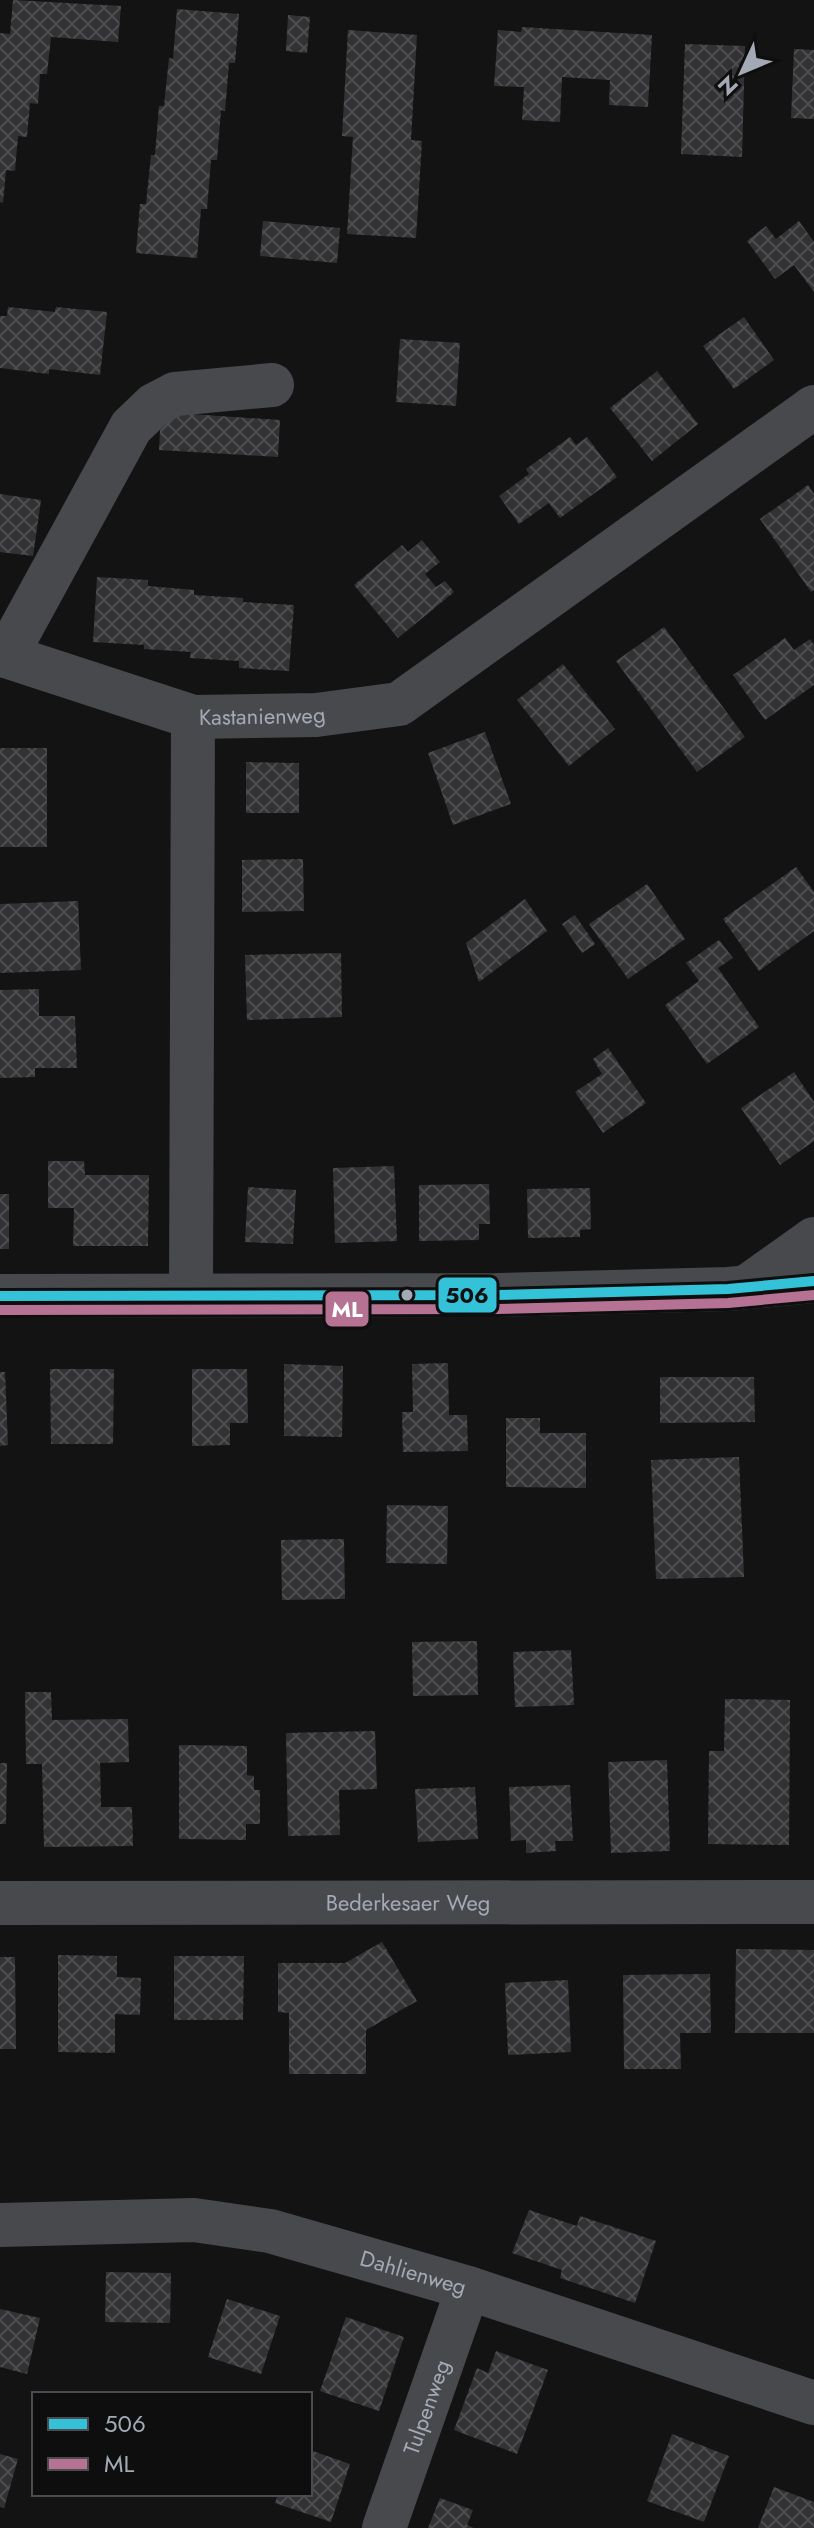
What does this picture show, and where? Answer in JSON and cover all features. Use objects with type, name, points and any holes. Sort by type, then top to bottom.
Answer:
[{"type":"street","points":[[193,717],[3,655],[131,427],[154,405],[175,394],[272,385]]},
{"type":"street","name":"Kastanienweg","points":[[191,1294],[193,717],[316,715],[399,704],[814,407]]},
{"type":"street","points":[[746,1288],[814,1239]]},
{"type":"street","points":[[0,1296],[496,1295],[746,1288],[814,1281]]},
{"type":"street","name":"Bederkesaer Weg","points":[[0,1903],[814,1902]]},
{"type":"street","name":"Dahlienweg","points":[[0,2225],[194,2220],[270,2231],[468,2288],[814,2403]]},
{"type":"street","name":"Tulpenweg","points":[[384,2528],[468,2288]]},
{"type":"building","points":[[13,0],[121,6],[118,42],[51,37],[47,74],[40,74],[38,104],[30,103],[27,137],[18,136],[15,171],[6,170],[3,203],[0,202],[0,33],[10,34]]},
{"type":"building","points":[[177,9],[239,14],[235,63],[229,63],[225,111],[221,110],[217,160],[211,160],[207,209],[201,209],[197,258],[136,253],[140,204],[146,204],[151,155],[155,155],[159,106],[164,106],[169,58],[173,59]]},
{"type":"building","points":[[288,15],[310,17],[307,53],[286,51]]},
{"type":"building","points":[[522,27],[652,35],[648,107],[609,105],[610,80],[562,77],[560,122],[522,120],[524,87],[494,86],[498,30],[521,32]]},
{"type":"building","points":[[348,30],[417,35],[411,140],[422,141],[416,238],[347,234],[353,137],[342,136]]},
{"type":"building","points":[[685,44],[745,46],[742,157],[681,154]]},
{"type":"building","points":[[794,49],[814,50],[814,119],[791,118]]},
{"type":"building","points":[[263,221],[340,228],[337,263],[260,256]]},
{"type":"building","points":[[799,221],[814,242],[814,292],[794,265],[775,279],[747,241],[766,226],[776,239]]},
{"type":"building","points":[[8,307],[55,312],[56,307],[107,312],[100,375],[49,369],[49,374],[0,368],[0,316],[7,316]]},
{"type":"building","points":[[744,317],[774,360],[734,389],[703,346]]},
{"type":"building","points":[[400,339],[460,343],[456,406],[396,402]]},
{"type":"building","points":[[657,371],[698,424],[652,461],[610,408]]},
{"type":"building","points":[[161,412],[280,420],[278,457],[159,450]]},
{"type":"building","points":[[570,437],[576,445],[587,437],[617,477],[560,518],[549,503],[519,524],[499,496],[529,474],[526,469]]},
{"type":"building","points":[[808,485],[814,494],[814,590],[811,592],[760,519]]},
{"type":"building","points":[[0,494],[41,500],[33,556],[0,552]]},
{"type":"building","points":[[422,540],[440,562],[425,574],[436,587],[445,581],[454,592],[398,638],[354,585],[402,545],[408,552]]},
{"type":"building","points":[[97,577],[148,580],[148,586],[194,590],[194,595],[243,598],[243,602],[294,605],[289,671],[239,668],[239,661],[190,658],[191,652],[144,649],[144,645],[93,642]]},
{"type":"building","points":[[664,627],[745,737],[697,772],[616,661]]},
{"type":"building","points":[[785,638],[794,650],[810,639],[814,645],[814,685],[765,720],[733,675]]},
{"type":"building","points":[[563,664],[615,729],[569,766],[517,700]]},
{"type":"building","points":[[485,732],[511,804],[453,825],[428,753]]},
{"type":"building","points":[[0,748],[47,748],[47,847],[0,847]]},
{"type":"building","points":[[246,762],[299,763],[299,813],[246,813]]},
{"type":"building","points":[[303,859],[304,911],[242,912],[242,860]]},
{"type":"building","points":[[796,867],[814,892],[814,931],[759,971],[723,919]]},
{"type":"building","points":[[647,884],[685,939],[628,979],[589,924]]},
{"type":"building","points":[[525,899],[547,931],[479,982],[466,943]]},
{"type":"building","points":[[78,901],[81,970],[0,973],[0,904]]},
{"type":"building","points":[[575,915],[595,944],[582,953],[562,924]]},
{"type":"building","points":[[719,940],[733,958],[718,968],[759,1027],[707,1064],[665,1005],[699,981],[686,963]]},
{"type":"building","points":[[341,953],[342,1017],[247,1020],[245,955]]},
{"type":"building","points":[[39,989],[39,1016],[75,1016],[77,1068],[35,1068],[35,1077],[0,1078],[0,990]]},
{"type":"building","points":[[608,1048],[646,1103],[603,1133],[575,1092],[602,1074],[593,1059]]},
{"type":"building","points":[[794,1072],[814,1102],[814,1141],[780,1165],[741,1108]]},
{"type":"building","points":[[48,1161],[84,1161],[85,1175],[149,1175],[148,1246],[73,1246],[74,1208],[48,1208]]},
{"type":"building","points":[[394,1166],[397,1241],[335,1243],[333,1168]]},
{"type":"building","points":[[489,1184],[490,1224],[479,1224],[479,1240],[419,1241],[419,1185]]},
{"type":"building","points":[[248,1187],[296,1190],[293,1244],[245,1242]]},
{"type":"building","points":[[590,1188],[591,1229],[580,1230],[580,1237],[528,1238],[527,1189]]},
{"type":"building","points":[[0,1194],[9,1194],[9,1249],[0,1249]]},
{"type":"building","points":[[448,1363],[449,1415],[467,1415],[468,1451],[403,1452],[402,1412],[413,1412],[412,1364]]},
{"type":"building","points":[[284,1364],[343,1366],[342,1437],[284,1436]]},
{"type":"building","points":[[50,1369],[114,1369],[113,1444],[51,1444]]},
{"type":"building","points":[[192,1369],[247,1369],[248,1423],[230,1423],[230,1445],[192,1446]]},
{"type":"building","points":[[0,1372],[5,1372],[8,1445],[0,1446]]},
{"type":"building","points":[[660,1377],[754,1377],[755,1422],[660,1423]]},
{"type":"building","points":[[506,1418],[540,1418],[540,1433],[586,1433],[586,1488],[506,1487]]},
{"type":"building","points":[[739,1457],[744,1577],[656,1579],[651,1460]]},
{"type":"building","points":[[387,1505],[448,1506],[447,1564],[386,1563]]},
{"type":"building","points":[[344,1539],[345,1599],[282,1600],[281,1540]]},
{"type":"building","points":[[477,1641],[478,1695],[413,1696],[412,1642]]},
{"type":"building","points":[[571,1650],[574,1705],[515,1707],[513,1652]]},
{"type":"building","points":[[25,1692],[51,1692],[52,1720],[128,1719],[129,1762],[100,1763],[101,1807],[132,1807],[133,1846],[44,1847],[42,1764],[26,1764]]},
{"type":"building","points":[[725,1699],[790,1700],[789,1845],[708,1844],[709,1751],[724,1751]]},
{"type":"building","points":[[375,1731],[377,1789],[339,1790],[340,1835],[288,1836],[286,1733]]},
{"type":"building","points":[[179,1745],[247,1746],[247,1775],[254,1776],[254,1790],[260,1790],[260,1824],[246,1824],[246,1840],[179,1839]]},
{"type":"building","points":[[667,1760],[670,1851],[611,1853],[608,1762]]},
{"type":"building","points":[[0,1763],[7,1763],[6,1824],[0,1824]]},
{"type":"building","points":[[570,1785],[573,1841],[555,1841],[556,1851],[526,1853],[526,1840],[511,1841],[509,1787]]},
{"type":"building","points":[[475,1787],[478,1839],[418,1842],[415,1789]]},
{"type":"building","points":[[382,1942],[417,2001],[366,2030],[366,2074],[289,2074],[289,2013],[278,2012],[278,1963],[345,1963]]},
{"type":"building","points":[[736,1949],[814,1950],[814,2033],[735,2033]]},
{"type":"building","points":[[58,1955],[117,1956],[117,1977],[141,1978],[140,2015],[115,2014],[115,2053],[58,2052]]},
{"type":"building","points":[[174,1956],[244,1956],[243,2020],[174,2020]]},
{"type":"building","points":[[0,1957],[15,1957],[16,2049],[0,2049]]},
{"type":"building","points":[[710,1974],[711,2033],[680,2033],[681,2069],[624,2069],[623,1975]]},
{"type":"building","points":[[568,1980],[571,2052],[508,2055],[505,1983]]},
{"type":"building","points":[[529,2210],[577,2226],[580,2216],[656,2241],[635,2303],[560,2278],[562,2270],[512,2253]]},
{"type":"building","points":[[106,2272],[171,2273],[170,2323],[105,2322]]},
{"type":"building","points":[[227,2299],[280,2316],[261,2374],[208,2357]]},
{"type":"building","points":[[0,2309],[40,2318],[27,2374],[0,2367]]},
{"type":"building","points":[[346,2317],[404,2337],[379,2411],[320,2391]]},
{"type":"building","points":[[496,2351],[548,2370],[517,2454],[454,2430],[477,2368],[488,2373]]},
{"type":"building","points":[[672,2434],[729,2456],[704,2522],[647,2501]]},
{"type":"building","points":[[312,2451],[350,2464],[331,2522],[275,2503],[277,2496],[312,2496]]},
{"type":"building","points":[[0,2454],[18,2459],[4,2508],[0,2507]]},
{"type":"building","points":[[774,2487],[814,2502],[814,2528],[758,2528]]},
{"type":"building","points":[[440,2498],[473,2510],[467,2525],[474,2528],[428,2528]]},
{"type":"transit line","name":"506","points":[[0,1296],[496,1295],[728,1289],[814,1281]]},
{"type":"transit line","name":"ML","points":[[0,1310],[496,1309],[728,1303],[814,1295]]}]
